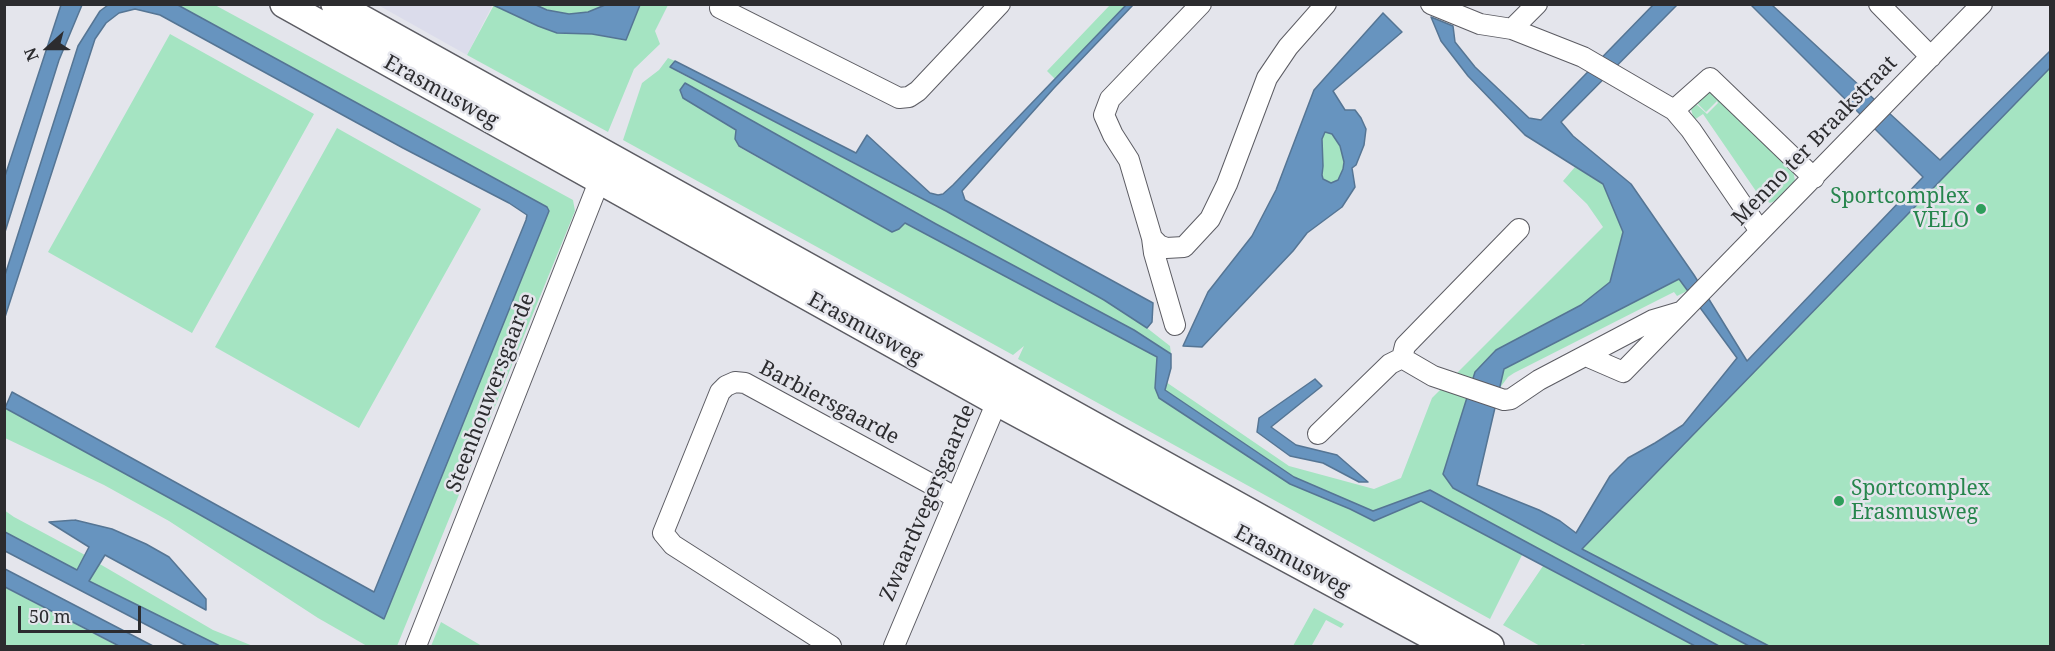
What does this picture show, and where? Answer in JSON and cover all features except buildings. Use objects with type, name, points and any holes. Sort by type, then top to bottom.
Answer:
[{"type":"main road","name":"Erasmusweg","points":[[284,4],[604,169],[1002,390],[1450,646]]},
{"type":"main road","name":"Erasmusweg","points":[[335,4],[604,169]]},
{"type":"main road","name":"Erasmusweg","points":[[1002,390],[1486,646]]},
{"type":"street","points":[[720,8],[899,98],[909,97],[918,91],[1000,4]]},
{"type":"street","points":[[1175,325],[1129,160],[1113,135],[1104,115],[1110,99],[1201,4]]},
{"type":"street","points":[[1161,275],[1210,219],[1227,184],[1267,78],[1288,47],[1326,4]]},
{"type":"street","points":[[1431,4],[1480,24],[1512,30],[1583,57],[1674,110],[1692,130],[1760,231]]},
{"type":"street","points":[[1512,30],[1537,4]]},
{"type":"street","points":[[1879,4],[1931,57]]},
{"type":"street","name":"Menno ter Braakstraat","points":[[1586,356],[1623,372],[1982,4]]},
{"type":"street","points":[[1674,110],[1710,78],[1814,178]]},
{"type":"street","name":"Steenhouwersgaarde","points":[[416,646],[604,169]]},
{"type":"street","points":[[1318,434],[1390,364],[1402,358],[1405,346],[1519,229]]},
{"type":"street","points":[[1152,238],[1166,248],[1184,247]]},
{"type":"street","name":"Menno ter Braakstraat","points":[[1402,358],[1433,376],[1504,400],[1511,399],[1539,380],[1653,320],[1685,309]]},
{"type":"street","name":"Barbiersgaarde","points":[[831,646],[674,545],[663,533],[720,392],[735,382],[745,383],[956,497]]},
{"type":"street","name":"Zwaardvegersgaarde","points":[[894,646],[1002,390]]},
{"type":"shaded area","points":[[493,4],[467,55],[378,5]]},
{"type":"green space","points":[[176,5],[215,5],[573,200],[575,211],[397,646],[367,646],[318,618],[169,521],[104,485],[5,438],[5,408],[384,619],[549,211],[547,207]]},
{"type":"green space","points":[[494,5],[557,33],[592,34],[626,40],[640,5],[668,5],[655,31],[660,44],[634,69],[608,132],[467,55]]},
{"type":"green space","points":[[536,5],[605,5],[588,12],[569,14],[547,10]]},
{"type":"green space","points":[[1110,5],[1126,5],[1055,79],[1047,71]]},
{"type":"green space","points":[[170,34],[314,114],[192,333],[48,252]]},
{"type":"green space","points":[[668,58],[675,61],[671,67],[678,72],[946,211],[1105,300],[1147,328],[1170,346],[1171,354],[1134,330],[936,224],[685,84],[683,98],[737,130],[739,147],[892,232],[905,223],[1157,357],[1155,388],[1290,484],[1374,521],[1421,501],[1522,555],[1490,619],[1018,359],[1024,346],[1013,355],[623,140],[642,83],[659,70]]},
{"type":"green space","name":"Sportcomplex Erasmusweg","points":[[2050,68],[2050,646],[1769,646],[1581,549]]},
{"type":"green space","points":[[1711,89],[1793,170],[1795,181],[1775,201],[1770,203],[1760,197],[1703,114],[1694,120],[1691,109],[1694,102],[1707,114],[1718,103],[1717,101],[1706,112],[1695,101]]},
{"type":"green space","points":[[337,128],[481,209],[359,428],[215,347]]},
{"type":"green space","points":[[1325,132],[1332,134],[1340,146],[1344,162],[1338,180],[1331,183],[1323,179],[1322,175],[1322,139]]},
{"type":"green space","points":[[1575,167],[1603,184],[1623,232],[1610,282],[1581,305],[1496,350],[1444,474],[1453,488],[1749,646],[1719,646],[1430,490],[1373,511],[1294,477],[1165,390],[1166,382],[1289,466],[1374,489],[1401,478],[1432,398],[1603,227],[1587,204],[1563,181]]},
{"type":"green space","points":[[1679,279],[1687,291],[1677,296],[1674,292],[1514,373],[1499,389],[1504,369]]},
{"type":"green space","points":[[4,510],[85,555],[77,570],[5,532]]},
{"type":"green space","points":[[98,563],[213,630],[253,646],[220,646],[89,581]]},
{"type":"green space","points":[[1543,566],[1695,646],[1588,646],[1583,644],[1540,646],[1503,625]]},
{"type":"green space","points":[[4,587],[114,644],[119,646],[5,646]]},
{"type":"green space","points":[[1314,608],[1344,624],[1341,628],[1326,620],[1313,646],[1293,646]]},
{"type":"green space","points":[[441,622],[482,646],[431,646]]},
{"type":"water","points":[[176,4],[547,207],[549,211],[384,619],[5,408],[12,392],[374,592],[527,215],[509,203],[403,148],[160,15],[135,9],[119,13],[106,23],[95,39],[5,317],[5,275],[78,46],[100,11],[108,5]]},
{"type":"water","points":[[61,5],[82,5],[59,60],[5,232],[5,176]]},
{"type":"water","points":[[493,5],[536,5],[547,10],[569,14],[588,12],[605,5],[640,5],[626,40],[592,34],[557,33]]},
{"type":"water","points":[[1126,5],[1133,5],[1054,88],[962,191],[965,200],[1153,303],[1152,322],[1147,328],[1104,300],[946,211],[670,67],[675,61],[856,153],[867,135],[930,193],[938,195],[943,194],[953,185]]},
{"type":"water","points":[[1653,5],[1677,5],[1561,122],[1573,136],[1631,184],[1694,275],[1747,361],[1923,177],[1751,5],[1772,5],[1940,160],[2050,51],[2050,68],[1582,549],[1769,646],[1749,646],[1453,488],[1443,474],[1475,372],[1496,350],[1581,305],[1610,282],[1623,232],[1603,184],[1525,135],[1468,76],[1441,41],[1431,17],[1453,26],[1455,42],[1475,67],[1529,118],[1541,120]],"holes":[[[1679,279],[1737,358],[1683,425],[1628,458],[1610,476],[1576,533],[1539,510],[1477,485],[1504,369]]]},
{"type":"water","points":[[1383,13],[1402,32],[1333,91],[1345,110],[1355,110],[1366,129],[1364,145],[1356,165],[1352,168],[1355,187],[1342,207],[1307,233],[1293,251],[1202,347],[1183,346],[1208,292],[1252,236],[1276,190],[1314,90]],"holes":[[[1325,132],[1332,134],[1340,146],[1344,162],[1338,180],[1331,183],[1323,179],[1322,175],[1322,139]]]},
{"type":"water","points":[[685,83],[936,224],[1134,330],[1171,354],[1171,368],[1165,390],[1294,477],[1373,511],[1430,490],[1719,646],[1695,646],[1421,501],[1374,521],[1290,484],[1159,398],[1155,388],[1157,357],[905,223],[892,232],[739,146],[735,139],[736,130],[683,98],[680,90]]},
{"type":"water","points":[[1315,379],[1322,386],[1271,427],[1296,445],[1337,455],[1368,482],[1359,482],[1323,463],[1290,456],[1257,432],[1259,418]]},
{"type":"water","points":[[75,520],[112,529],[169,557],[206,599],[206,610],[105,555],[89,581],[220,646],[187,646],[5,551],[5,532],[77,570],[89,547],[49,522]]},
{"type":"water","points":[[5,569],[153,646],[119,646],[5,587]]},
{"type":"place","name":"Sportcomplex VELO","points":[[1981,209]]},
{"type":"place","name":"Sportcomplex Erasmusweg","points":[[1839,501]]}]
